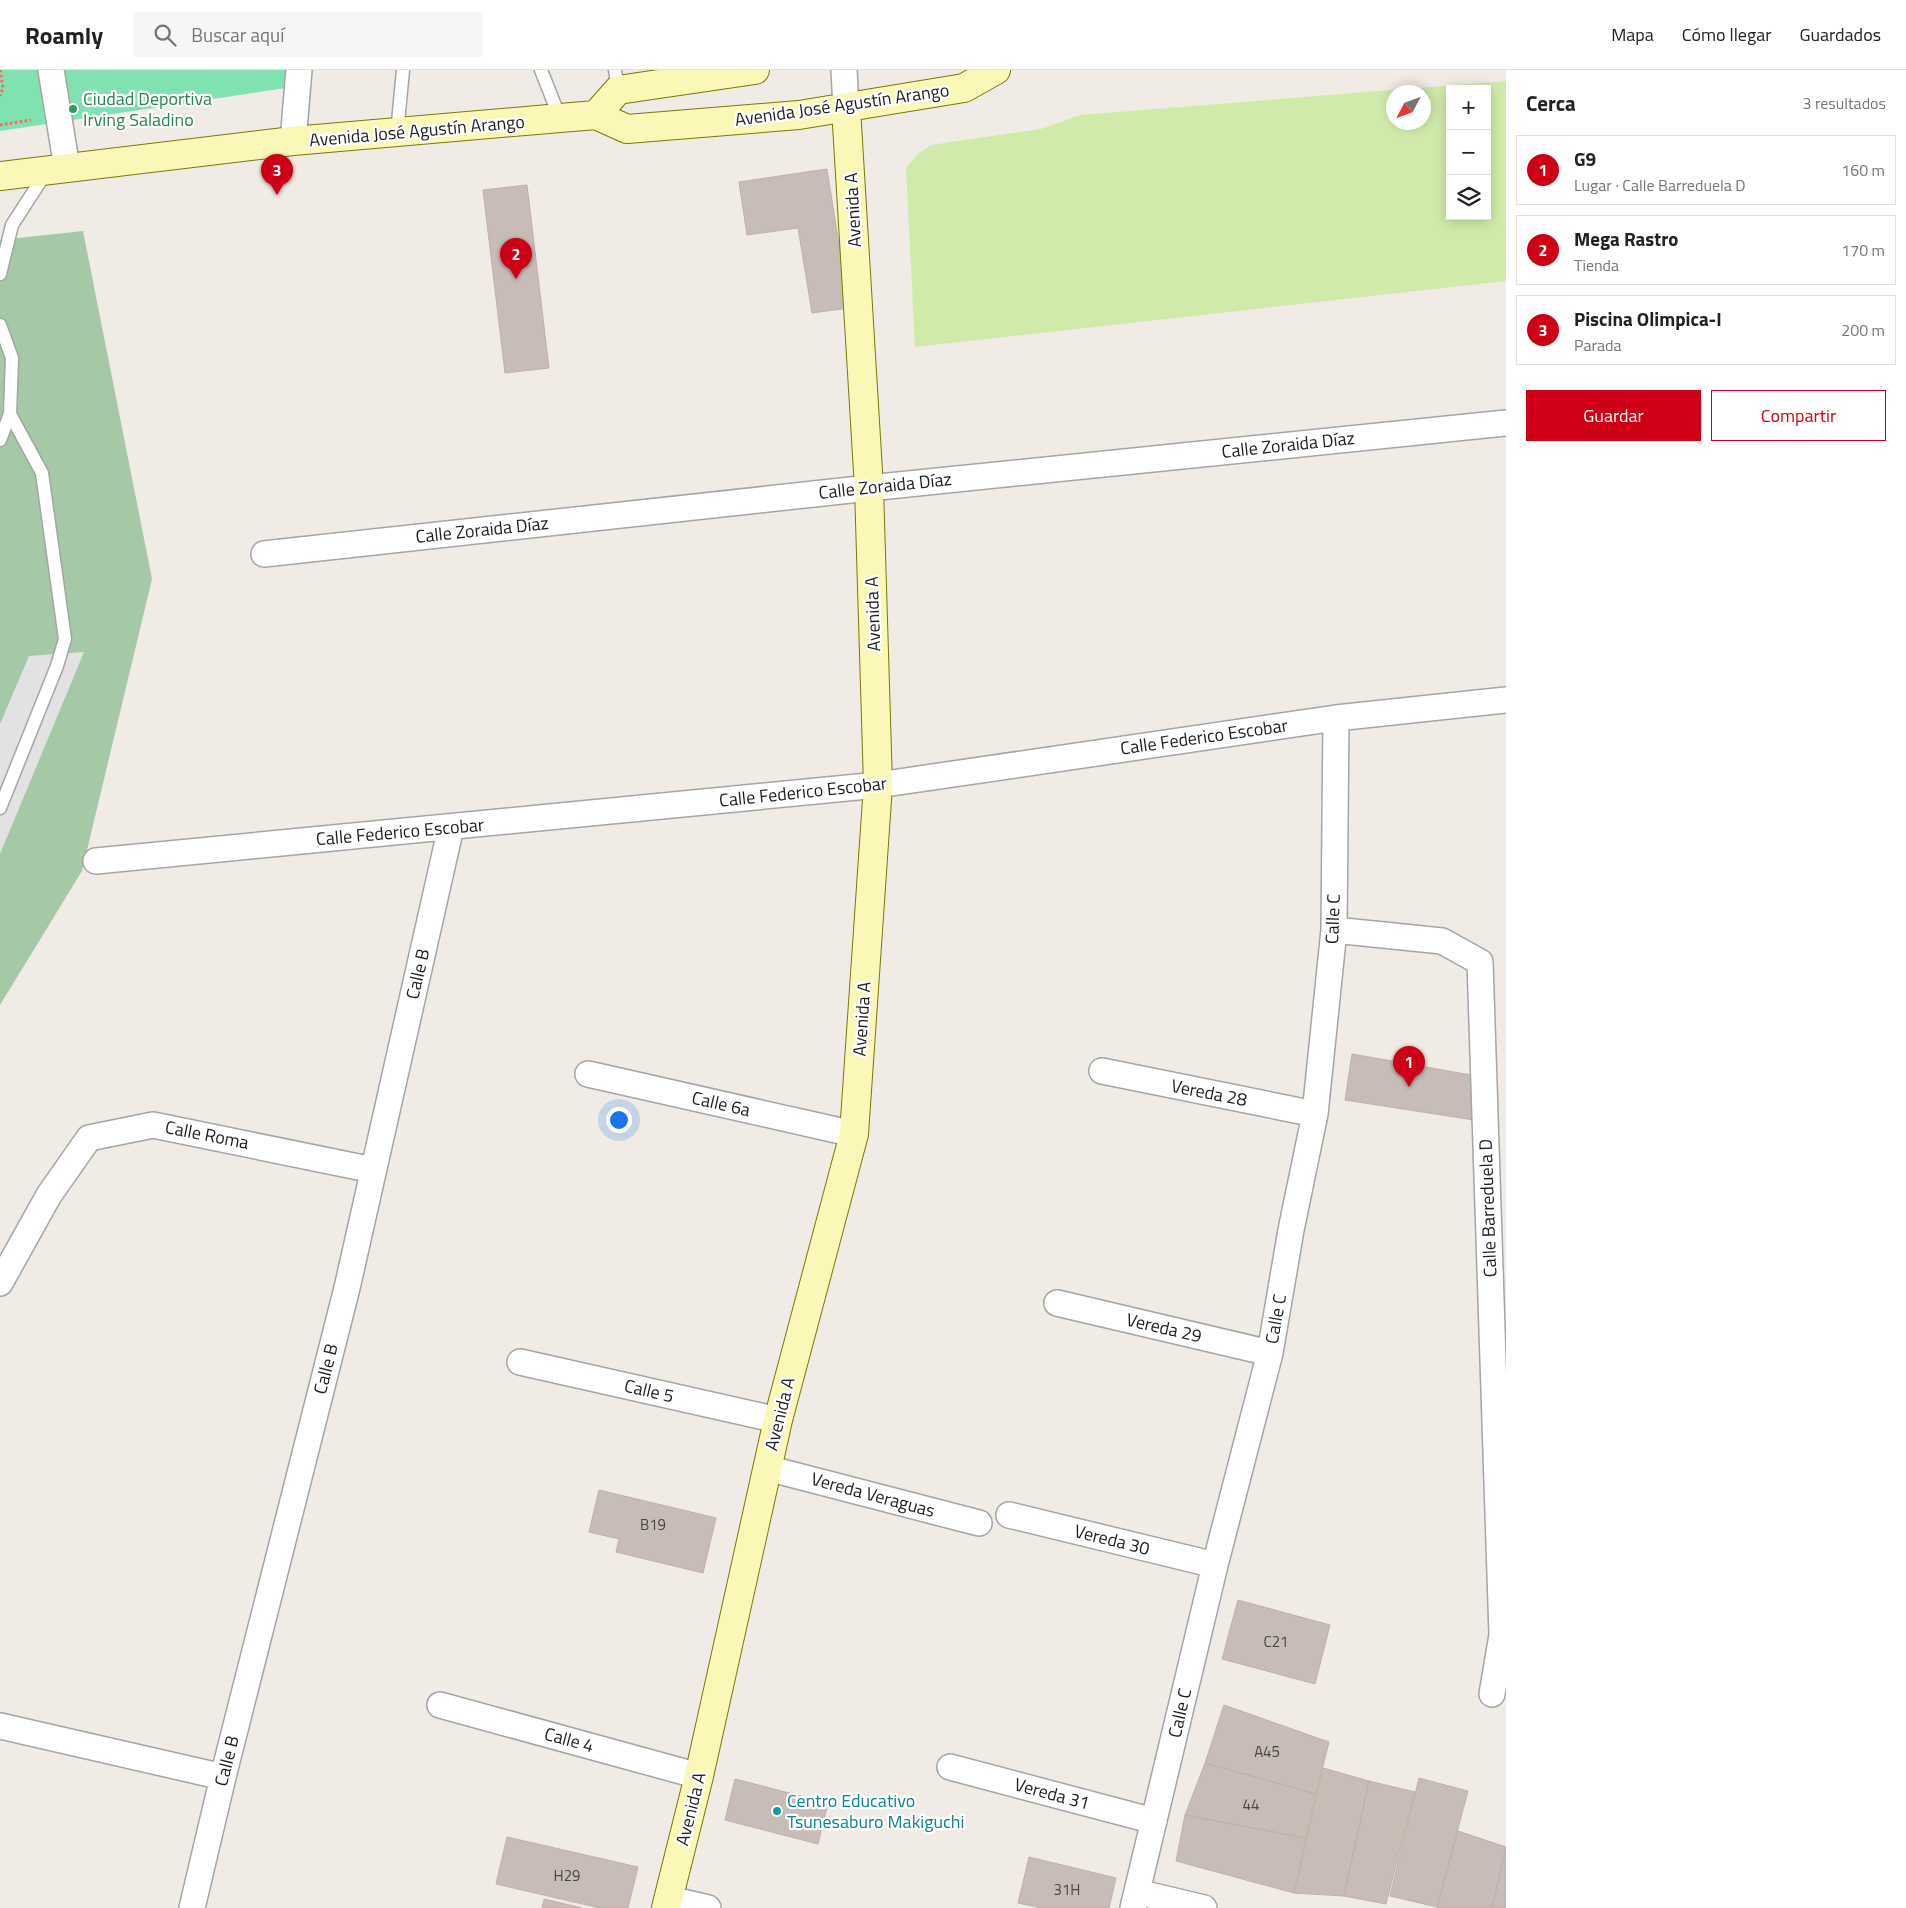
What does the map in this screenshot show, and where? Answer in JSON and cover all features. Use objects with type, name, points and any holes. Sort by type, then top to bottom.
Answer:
[{"type":"street","points":[[51,70],[57,169]]},
{"type":"street","points":[[293,142],[299,70]]},
{"type":"street","points":[[596,116],[616,80],[755,70]]},
{"type":"street","points":[[844,70],[846,108]]},
{"type":"street","name":"Avenida José Agustín Arango","points":[[0,176],[293,142],[560,118],[596,116],[627,129],[799,115],[964,88],[996,70]]},
{"type":"street","name":"Avenida A","points":[[668,1903],[699,1776],[778,1420],[854,1134],[878,786],[869,488],[846,108]]},
{"type":"street","name":"Calle Zoraida Díaz","points":[[264,554],[869,488],[1506,423]]},
{"type":"street","name":"Calle Federico Escobar","points":[[96,861],[878,786],[1336,718],[1506,700]]},
{"type":"street","name":"Calle C","points":[[1135,1900],[1215,1565],[1270,1353],[1315,1114],[1334,930],[1336,718]]},
{"type":"street","name":"Calle B","points":[[192,1908],[223,1777],[344,1298],[451,827]]},
{"type":"street","name":"Calle Barreduela D","points":[[1334,930],[1442,941],[1480,962],[1502,1635],[1492,1694]]},
{"type":"street","name":"Vereda 28","points":[[1102,1071],[1315,1114]]},
{"type":"street","name":"Calle 6a","points":[[588,1074],[854,1134]]},
{"type":"street","name":"Calle Roma","points":[[0,1283],[49,1195],[89,1138],[153,1125],[373,1170]]},
{"type":"street","name":"Vereda 29","points":[[1057,1303],[1270,1353]]},
{"type":"street","name":"Calle 5","points":[[520,1362],[778,1420]]},
{"type":"street","name":"Vereda Veraguas","points":[[767,1468],[979,1523]]},
{"type":"street","name":"Vereda 30","points":[[1009,1515],[1215,1565]]},
{"type":"street","name":"Calle 4","points":[[440,1705],[699,1776]]},
{"type":"street","points":[[0,1726],[223,1777]]},
{"type":"street","name":"Vereda 31","points":[[950,1767],[1154,1822]]},
{"type":"street","points":[[1135,1900],[1204,1908]]},
{"type":"street","points":[[668,1903],[708,1908]]},
{"type":"lane","points":[[397,134],[403,70]]},
{"type":"lane","points":[[541,70],[560,118]]},
{"type":"lane","points":[[0,274],[12,225],[57,169]]},
{"type":"lane","points":[[0,325],[12,358],[10,414],[0,440]]},
{"type":"lane","points":[[0,808],[57,666],[65,639],[42,473],[10,414]]},
{"type":"path","points":[[0,70],[3,88],[0,96]]},
{"type":"green space","name":"Ciudad Deportiva Irving Saladino","points":[[0,70],[294,70],[292,87],[0,131]]},
{"type":"green space","points":[[1506,81],[1506,281],[915,347],[906,168],[917,155],[931,145],[1041,129],[1080,115],[1386,91],[1386,130],[1431,130],[1431,87],[1446,86],[1446,220],[1491,220],[1491,85],[1456,85]]},
{"type":"green space","points":[[83,231],[152,579],[82,871],[0,1005],[0,240]]},
{"type":"shaded area","points":[[84,652],[0,854],[0,724],[29,656]]},
{"type":"building","points":[[827,169],[849,308],[812,313],[798,228],[747,235],[739,182]]},
{"type":"building","points":[[527,185],[549,368],[505,373],[483,190]]},
{"type":"building","points":[[1352,1054],[1471,1075],[1474,1120],[1345,1100]]},
{"type":"building","points":[[599,1490],[716,1518],[703,1573],[616,1552],[619,1539],[589,1532]]},
{"type":"building","points":[[1238,1600],[1330,1625],[1315,1684],[1222,1659]]},
{"type":"building","points":[[1224,1705],[1329,1742],[1316,1794],[1205,1763]]},
{"type":"building","points":[[1205,1763],[1316,1794],[1306,1838],[1185,1815]]},
{"type":"building","points":[[1323,1768],[1369,1781],[1344,1896],[1294,1893]]},
{"type":"building","points":[[1419,1778],[1468,1791],[1437,1907],[1390,1896]]},
{"type":"building","name":"Centro Educativo Tsunesaburo Makiguchi","points":[[735,1779],[828,1803],[818,1844],[725,1820]]},
{"type":"building","points":[[1369,1781],[1415,1792],[1386,1904],[1344,1896]]},
{"type":"building","points":[[1185,1815],[1306,1838],[1294,1893],[1176,1861]]},
{"type":"building","points":[[1458,1831],[1506,1847],[1492,1908],[1437,1908]]},
{"type":"building","points":[[507,1837],[638,1867],[628,1908],[600,1908],[496,1884]]},
{"type":"building","points":[[1506,1848],[1506,1908],[1492,1908]]},
{"type":"building","points":[[1029,1857],[1116,1878],[1109,1908],[1041,1908],[1018,1903]]},
{"type":"building","points":[[544,1899],[582,1908],[542,1908]]},
{"type":"place","name":"Ciudad Deportiva Irving Saladino","points":[[73,109]]},
{"type":"place","name":"Piscina Olimpica-I","points":[[277,195]]},
{"type":"place","name":"Mega Rastro","points":[[516,279]]},
{"type":"place","name":"G9","points":[[1409,1087]]},
{"type":"place","name":"Centro Educativo Tsunesaburo Makiguchi","points":[[777,1811]]}]
